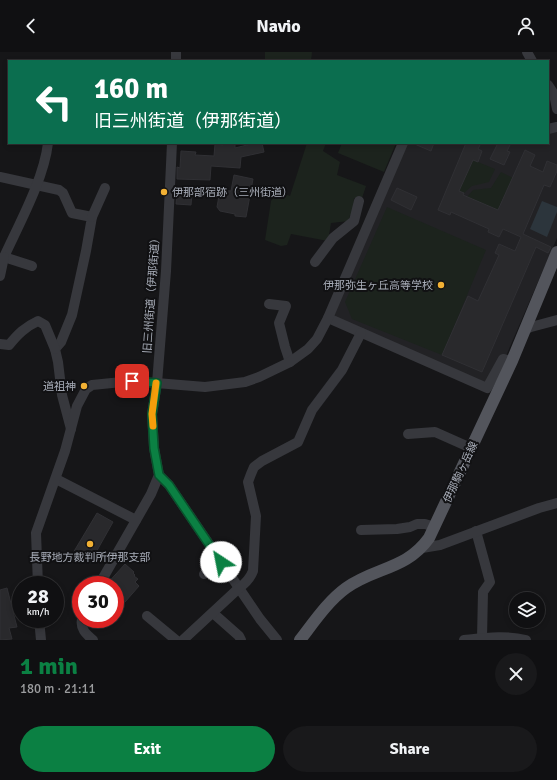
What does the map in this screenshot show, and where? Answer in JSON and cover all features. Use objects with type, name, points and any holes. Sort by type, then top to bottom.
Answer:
[{"type":"main road","name":"伊那駒ヶ岳線","points":[[300,640],[336,596],[347,587],[360,579],[404,561],[422,548],[435,527],[512,361],[557,252]]},
{"type":"street","points":[[549,86],[554,94],[557,110]]},
{"type":"street","points":[[0,276],[4,257],[36,185],[47,153],[48,144]]},
{"type":"street","name":"旧三州街道（伊那街道）","points":[[159,475],[154,448],[152,414],[157,383],[166,271],[172,144]]},
{"type":"street","points":[[38,576],[36,533],[56,479],[77,406],[86,389],[92,385],[132,381],[205,387],[238,383],[260,377],[290,362],[308,349],[317,339],[328,318],[403,144]]},
{"type":"street","points":[[0,177],[59,190],[63,193],[72,213],[92,217]]},
{"type":"street","points":[[55,349],[61,342],[72,315],[92,217],[105,188]]},
{"type":"street","points":[[315,262],[333,238],[354,221],[360,201]]},
{"type":"street","points":[[4,257],[32,266]]},
{"type":"street","points":[[269,304],[286,306],[279,323],[290,362]]},
{"type":"street","points":[[328,318],[487,388],[503,359],[512,361]]},
{"type":"street","points":[[524,330],[557,320]]},
{"type":"street","points":[[0,344],[9,344],[19,332],[38,321],[45,325],[55,349],[62,395],[71,429]]},
{"type":"street","points":[[183,640],[247,582],[254,571],[256,516],[248,482],[254,467],[273,454],[298,442],[312,410],[342,370],[361,333]]},
{"type":"street","points":[[408,434],[435,432],[471,448]]},
{"type":"street","points":[[104,576],[151,494],[159,475],[169,485],[260,619],[277,640]]},
{"type":"street","points":[[56,479],[136,520]]},
{"type":"street","points":[[422,548],[440,545],[539,508],[557,503]]},
{"type":"street","points":[[361,530],[397,529],[410,527],[417,524],[425,524],[435,527]]},
{"type":"street","points":[[476,531],[490,582],[483,592],[478,639]]},
{"type":"street","points":[[204,574],[221,562]]},
{"type":"street","points":[[213,613],[239,636],[241,640]]},
{"type":"street","points":[[147,616],[176,640]]},
{"type":"street","points":[[40,628],[41,640]]},
{"type":"street","points":[[82,628],[93,640]]},
{"type":"street","points":[[464,640],[515,637],[526,640]]},
{"type":"shaded area","points":[[265,52],[312,52],[311,60],[265,60]]},
{"type":"shaded area","name":"伊那弥生ヶ丘高等学校","points":[[549,131],[557,132],[557,238],[506,356],[486,385],[333,318],[405,144],[549,144]]},
{"type":"shaded area","points":[[307,144],[326,144],[323,151],[340,162],[337,175],[366,186],[362,198],[354,198],[353,215],[350,215],[349,221],[331,223],[328,241],[291,234],[287,245],[281,246],[265,240],[271,201],[277,191],[290,196]]},
{"type":"shaded area","points":[[342,144],[396,144],[384,172],[338,153]]},
{"type":"shaded area","points":[[473,160],[495,169],[489,182],[472,186],[464,193],[459,191]]},
{"type":"shaded area","points":[[501,172],[513,178],[497,211],[467,197],[473,190],[491,188]]},
{"type":"shaded area","points":[[542,201],[557,207],[557,212],[547,237],[530,229]]},
{"type":"shaded area","points":[[387,207],[486,250],[442,355],[352,319],[345,302]]},
{"type":"building","points":[[215,144],[235,144],[235,148],[251,144],[262,144],[264,152],[241,157],[240,168],[211,166],[210,180],[177,179],[177,167],[180,168],[181,151],[196,152],[195,155],[214,156]]},
{"type":"building","points":[[414,144],[434,144],[431,151]]},
{"type":"building","points":[[466,144],[480,144],[478,149],[482,151],[478,162],[473,160],[459,191],[464,193],[463,195],[498,210],[525,150],[535,155],[530,166],[543,172],[547,161],[557,165],[557,171],[550,187],[544,185],[523,234],[551,247],[548,253],[536,247],[482,372],[442,355],[468,296],[478,301],[499,255],[495,253],[499,244],[515,251],[521,237],[503,229],[499,237],[488,232],[489,229],[451,212],[450,215],[438,210]]},
{"type":"building","points":[[498,144],[510,144],[507,151],[510,152],[504,165],[490,159]]},
{"type":"building","points":[[234,175],[253,179],[246,217],[235,216],[235,214],[220,211],[217,207],[220,190],[231,191]]},
{"type":"building","points":[[397,188],[417,197],[411,210],[391,200]]},
{"type":"building","points":[[177,191],[192,193],[191,205],[176,204]]},
{"type":"building","name":"長野地方裁判所伊那支部","points":[[97,513],[113,522],[90,563],[73,553]]},
{"type":"building","points":[[125,564],[134,572],[134,576],[138,579],[135,582],[139,586],[125,602],[124,576],[114,576]]},
{"type":"building","points":[[7,588],[12,608],[12,628],[9,628],[12,639],[0,640],[0,590]]},
{"type":"slow traffic","points":[[153,426],[152,414],[156,383]]},
{"type":"place","name":"伊那部宿跡（三州街道）","points":[[164,192]]},
{"type":"place","name":"伊那弥生ヶ丘高等学校","points":[[441,285]]},
{"type":"place","name":"道祖神","points":[[84,386]]},
{"type":"place","name":"長野地方裁判所伊那支部","points":[[90,544]]},
{"type":"route","points":[[132,381],[157,383],[152,414],[154,448],[159,475],[169,485],[221,562]]}]
